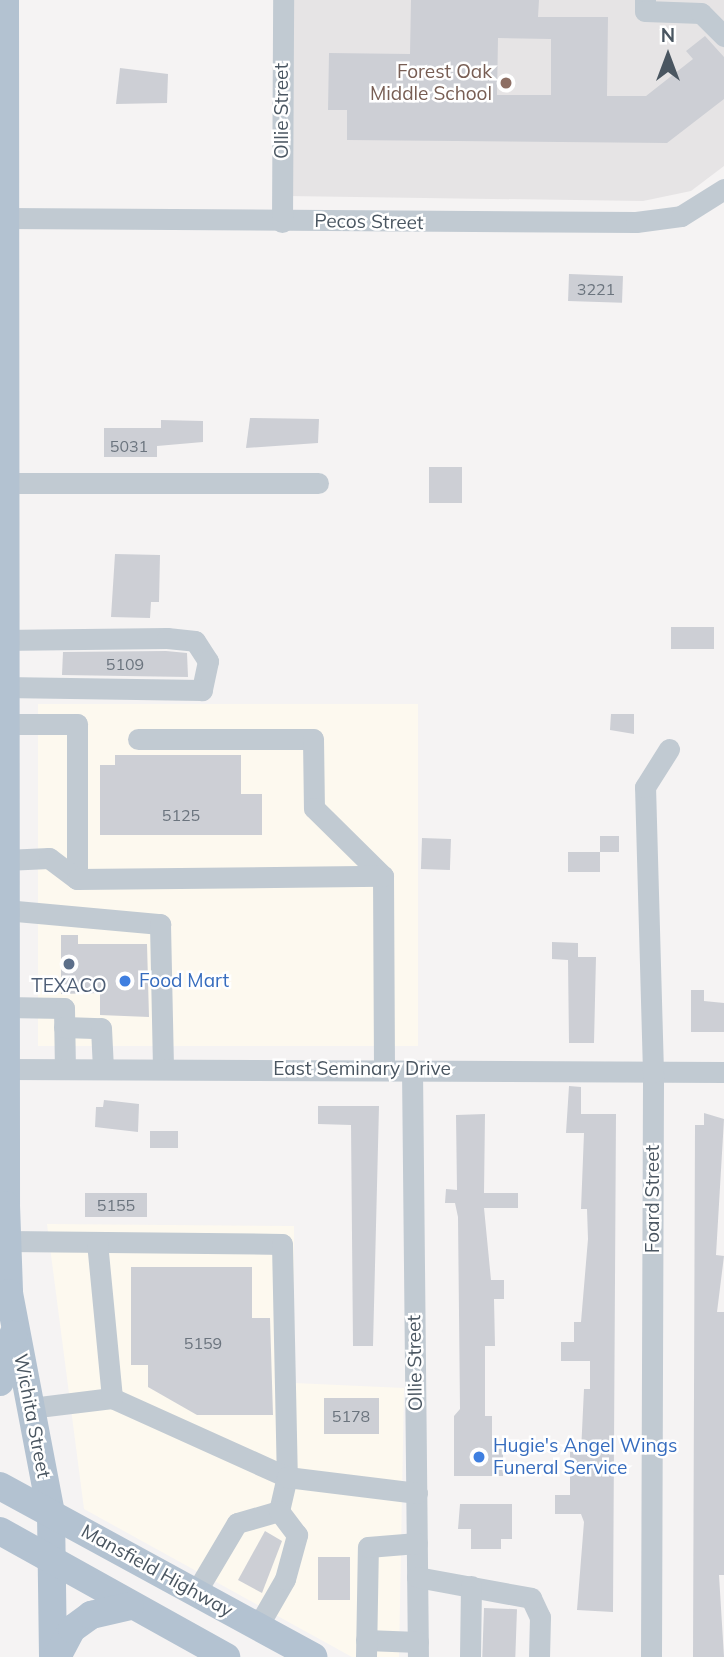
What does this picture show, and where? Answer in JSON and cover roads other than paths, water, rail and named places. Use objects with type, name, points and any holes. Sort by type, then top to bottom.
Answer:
[{"type":"main road","name":"Wichita Street","points":[[5,0],[2,59],[6,218],[3,257],[5,483],[2,512],[2,640],[5,724],[2,802],[5,860],[3,1136],[7,1241],[4,1293],[14,1329],[51,1513],[50,1559],[55,1657]]},
{"type":"main road","points":[[0,1382],[14,1329]]},
{"type":"main road","name":"Mansfield Highway","points":[[0,1486],[313,1657]]},
{"type":"main road","points":[[0,1531],[130,1606],[226,1657]]},
{"type":"main road","points":[[55,1657],[72,1629],[91,1615],[130,1606]]},
{"type":"street","name":"Ollie Street","points":[[282,222],[283,0]]},
{"type":"street","points":[[645,0],[645,10],[701,6],[724,36]]},
{"type":"street","name":"Pecos Street","points":[[6,218],[282,222],[636,222],[681,216],[724,189]]},
{"type":"street","points":[[5,483],[318,483]]},
{"type":"street","points":[[2,640],[167,638],[195,641],[208,661],[202,690],[5,687]]},
{"type":"street","points":[[5,724],[77,724],[77,879]]},
{"type":"street","points":[[138,739],[313,739],[314,808],[383,876],[384,1069]]},
{"type":"street","name":"Foard Street","points":[[652,1657],[653,1072],[645,787],[669,749]]},
{"type":"street","points":[[5,860],[49,858],[77,879],[383,876]]},
{"type":"street","points":[[3,908],[160,924],[163,1069]]},
{"type":"street","points":[[4,1008],[64,1008],[65,1069]]},
{"type":"street","points":[[64,1027],[101,1028],[103,1069]]},
{"type":"street","name":"East Seminary Drive","points":[[3,1069],[724,1072]]},
{"type":"street","name":"Ollie Street","points":[[412,1069],[418,1649]]},
{"type":"street","points":[[7,1241],[282,1244],[287,1477],[279,1511]]},
{"type":"street","points":[[97,1242],[112,1398]]},
{"type":"street","points":[[30,1408],[112,1398],[287,1477],[417,1493]]},
{"type":"street","points":[[196,1592],[237,1523],[279,1511]]},
{"type":"street","points":[[258,1626],[285,1579],[297,1535],[279,1511]]},
{"type":"street","points":[[417,1543],[368,1547],[366,1649],[418,1649]]},
{"type":"street","points":[[417,1577],[531,1598],[540,1617],[539,1657]]},
{"type":"street","points":[[470,1657],[471,1586]]},
{"type":"place","name":"Forest Oak Middle School","points":[[506,83]]},
{"type":"place","name":"TEXACO","points":[[69,964]]},
{"type":"place","name":"Food Mart","points":[[125,981]]},
{"type":"place","name":"Hugie's Angel Wings Funeral Service","points":[[479,1457]]}]
